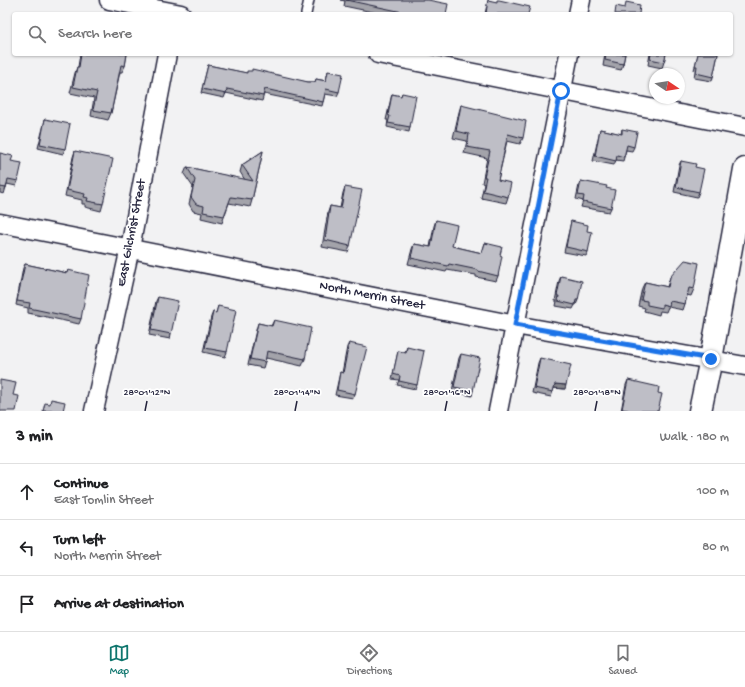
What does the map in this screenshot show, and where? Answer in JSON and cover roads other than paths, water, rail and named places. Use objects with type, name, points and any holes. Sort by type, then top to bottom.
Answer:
[{"type":"street","points":[[109,0],[177,10]]},
{"type":"street","points":[[579,12],[582,0]]},
{"type":"street","name":"East Gilchrist Street","points":[[94,411],[130,248],[167,56]]},
{"type":"street","points":[[388,56],[745,128]]},
{"type":"street","points":[[498,411],[569,56]]},
{"type":"street","points":[[700,411],[711,359],[745,169]]},
{"type":"street","name":"North Merrin Street","points":[[0,223],[515,325],[745,366]]},
{"type":"lane","points":[[306,12],[309,0]]}]
